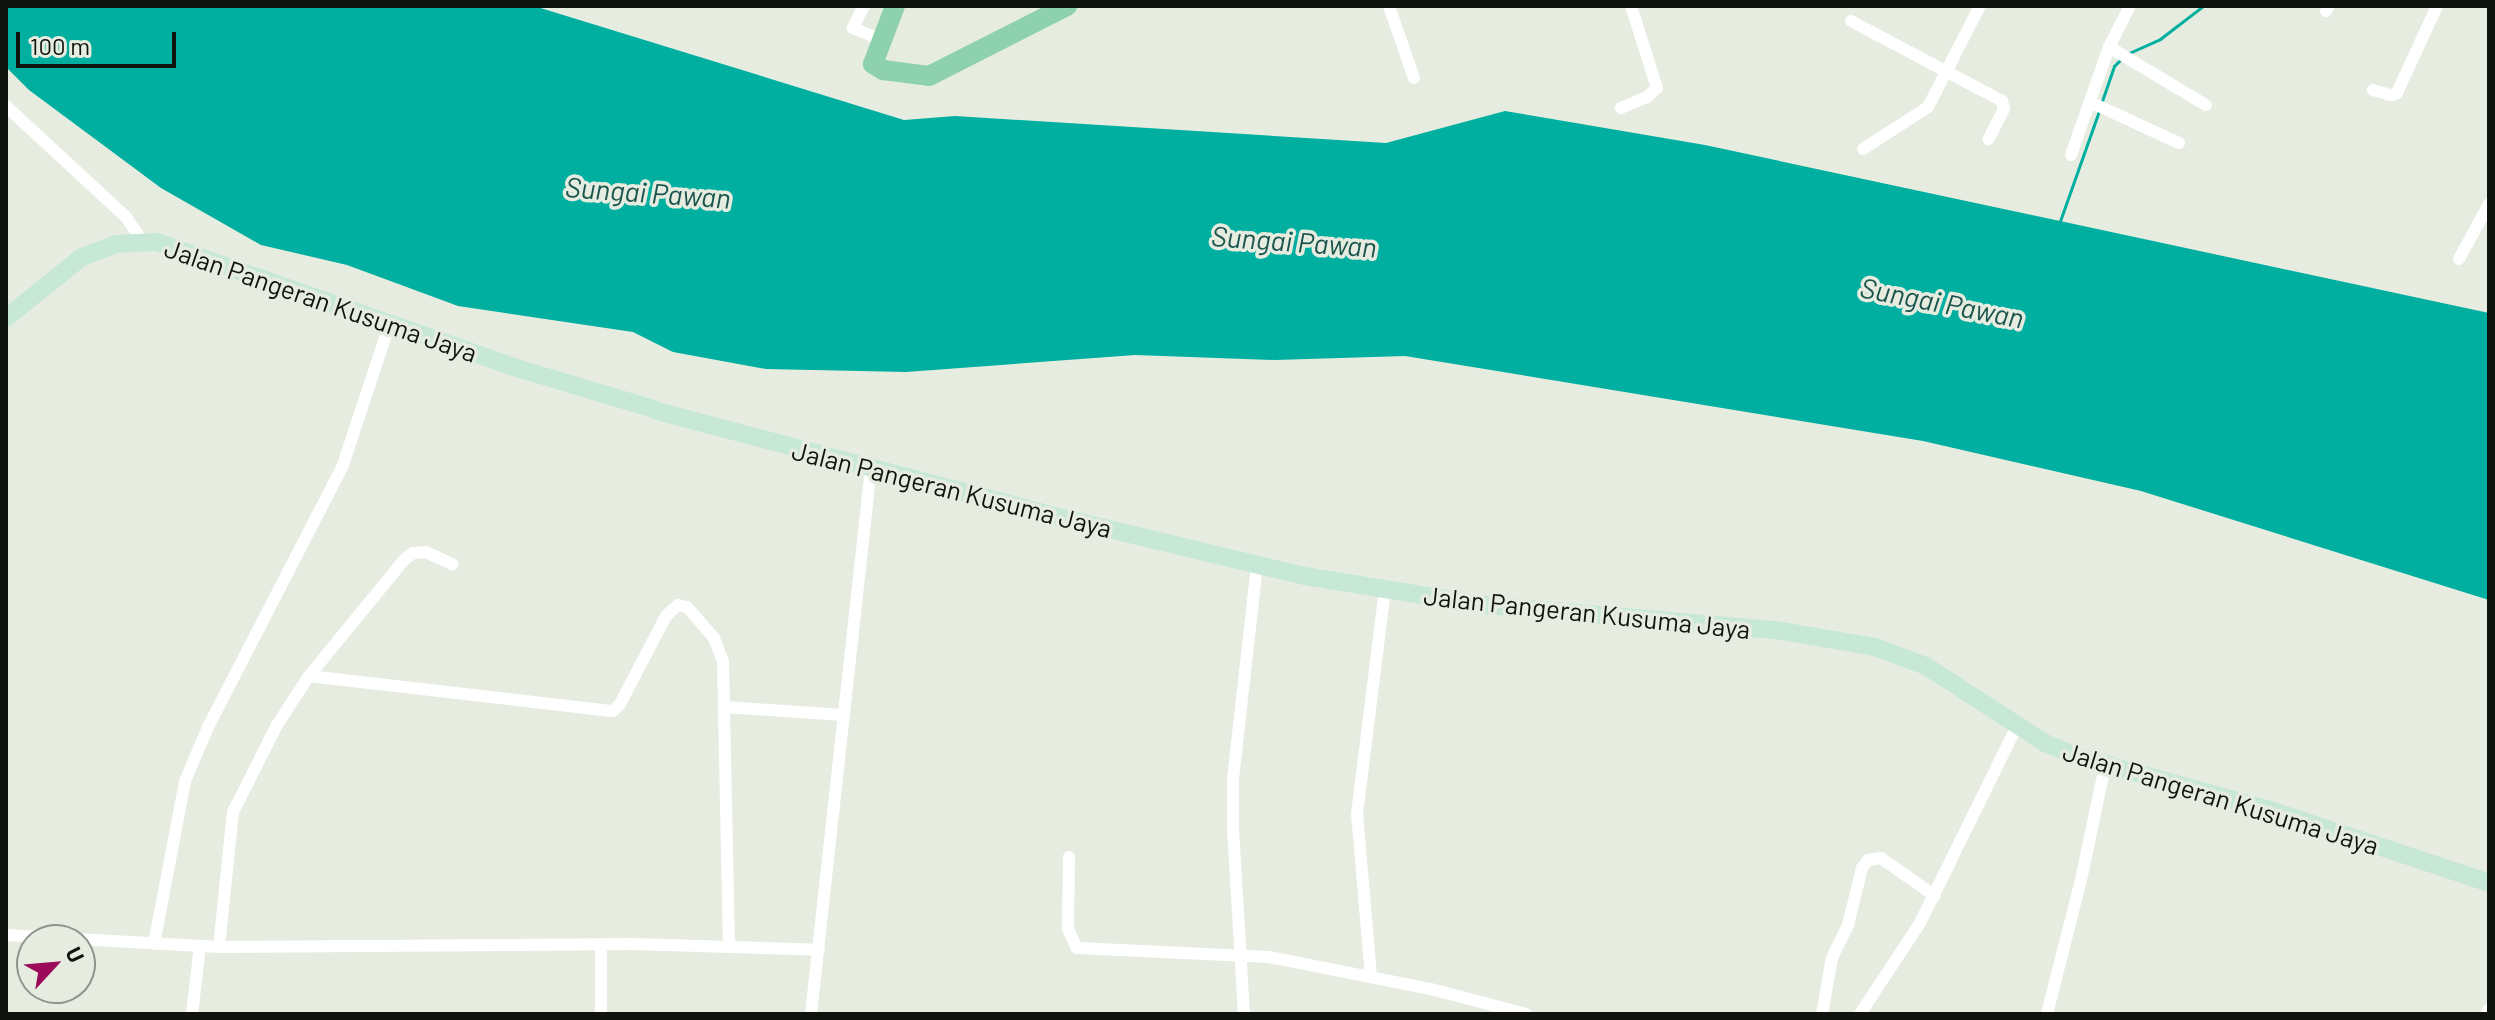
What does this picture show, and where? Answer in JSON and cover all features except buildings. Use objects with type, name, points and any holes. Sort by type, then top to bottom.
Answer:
[{"type":"main road","points":[[895,6],[867,34],[876,68],[929,76],[1042,12],[1067,6]]},
{"type":"street","points":[[864,6],[867,34]]},
{"type":"street","points":[[1389,6],[1414,78]]},
{"type":"street","points":[[1621,108],[1647,97],[1657,88],[1631,6]]},
{"type":"street","points":[[1863,149],[1922,113],[1947,72],[1980,6]]},
{"type":"street","points":[[2071,155],[2109,47],[2130,6]]},
{"type":"street","points":[[2373,90],[2391,95],[2397,93],[2437,6]]},
{"type":"street","points":[[1851,21],[2004,102],[1989,139]]},
{"type":"street","points":[[2109,47],[2206,105]]},
{"type":"street","points":[[2090,102],[2179,143]]},
{"type":"street","points":[[6,106],[126,217],[142,241]]},
{"type":"street","points":[[2459,259],[2489,204]]},
{"type":"street","name":"Jalan Pangeran Kusuma Jaya","points":[[6,318],[82,257],[116,244],[142,241],[192,252],[390,323],[655,410],[953,490],[1257,565],[1385,590],[1560,614],[1776,630],[1843,640],[1913,659],[2062,751],[2105,766],[2267,809],[2489,883]]},
{"type":"street","points":[[154,944],[185,781],[208,727],[343,465],[390,323]]},
{"type":"street","points":[[811,1014],[871,468]]},
{"type":"street","points":[[219,947],[233,812],[256,761],[309,676],[388,577],[413,553],[426,552],[452,564]]},
{"type":"street","points":[[1244,1014],[1233,779],[1257,565]]},
{"type":"street","points":[[1371,977],[1357,814],[1385,590]]},
{"type":"street","points":[[309,676],[612,711],[620,704],[674,607],[682,604],[687,607],[717,644],[724,707],[729,946]]},
{"type":"street","points":[[724,707],[844,715]]},
{"type":"street","points":[[1860,1014],[1905,950],[1935,896],[2017,726]]},
{"type":"street","points":[[2047,1014],[2081,880],[2105,766]]},
{"type":"street","points":[[1069,857],[1068,929],[1077,948],[1242,955],[1309,963],[1526,1014]]},
{"type":"street","points":[[1822,1014],[1832,958],[1848,925],[1862,868],[1868,860],[1881,858],[1935,896]]},
{"type":"street","points":[[6,935],[219,947],[601,945],[819,950]]},
{"type":"street","points":[[601,945],[601,1014]]},
{"type":"street","points":[[192,1014],[200,946]]},
{"type":"water","name":"Sungai Pawan","points":[[6,6],[534,6],[904,120],[955,116],[1386,143],[1505,111],[1705,145],[2489,313],[2489,600],[2141,491],[1923,441],[1405,356],[1275,360],[1135,355],[906,372],[766,369],[673,352],[633,332],[458,306],[347,265],[261,245],[161,188],[29,90],[6,67]]},
{"type":"waterway","points":[[2129,53],[2160,39],[2203,6]]},
{"type":"waterway","points":[[2101,104],[2114,66],[2120,60]]},
{"type":"waterway","points":[[2060,221],[2099,111]]}]
